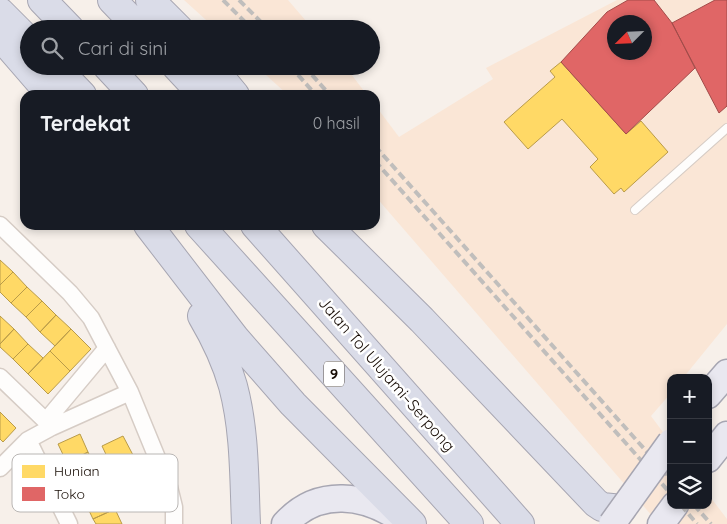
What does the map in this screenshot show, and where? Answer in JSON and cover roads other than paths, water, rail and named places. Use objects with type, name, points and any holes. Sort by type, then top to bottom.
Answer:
[{"type":"highway","points":[[42,0],[61,20]]},
{"type":"highway","points":[[59,0],[76,20]]},
{"type":"highway","points":[[112,0],[131,20]]},
{"type":"highway","points":[[150,0],[170,20]]},
{"type":"highway","points":[[0,12],[20,32]]},
{"type":"highway","points":[[0,36],[20,59]]},
{"type":"highway","points":[[34,75],[47,90]]},
{"type":"highway","points":[[63,75],[77,90]]},
{"type":"highway","points":[[115,75],[129,90]]},
{"type":"highway","points":[[125,75],[138,90]]},
{"type":"highway","points":[[184,75],[198,90]]},
{"type":"highway","points":[[218,75],[231,90]]},
{"type":"highway","points":[[152,230],[235,338],[293,404],[410,524]]},
{"type":"highway","name":"9","points":[[204,230],[469,524]]},
{"type":"highway","name":"Jalan Tol Ulujami–Serpong","points":[[259,230],[520,524]]},
{"type":"highway","points":[[331,230],[422,320],[596,502],[617,517]]},
{"type":"highway","points":[[347,230],[422,320]]},
{"type":"highway","points":[[166,250],[218,344],[233,386],[243,445],[246,524]]},
{"type":"main road","points":[[712,390],[727,373]]},
{"type":"main road","points":[[617,517],[667,448]]},
{"type":"main road","points":[[285,524],[308,505],[340,498],[356,499],[372,504],[393,513],[410,524]]},
{"type":"main road","points":[[661,524],[672,509]]},
{"type":"street","points":[[0,225],[70,293],[91,318],[130,392],[155,454]]},
{"type":"street","points":[[49,424],[106,348]]},
{"type":"street","points":[[0,377],[49,424]]},
{"type":"street","points":[[14,454],[28,440],[49,424],[130,392]]},
{"type":"street","points":[[28,440],[35,454]]},
{"type":"street","points":[[0,468],[12,456]]},
{"type":"street","points":[[63,512],[69,524]]},
{"type":"lane","points":[[635,210],[727,128]]},
{"type":"railway","points":[[223,0],[243,20]]},
{"type":"railway","points":[[239,0],[259,20]]},
{"type":"railway","points":[[298,75],[312,90]]},
{"type":"railway","points":[[312,75],[326,90]]},
{"type":"railway","points":[[380,152],[667,474]]},
{"type":"railway","points":[[380,167],[667,490]]},
{"type":"railway","points":[[684,509],[697,524]]},
{"type":"railway","points":[[698,509],[711,524]]}]
